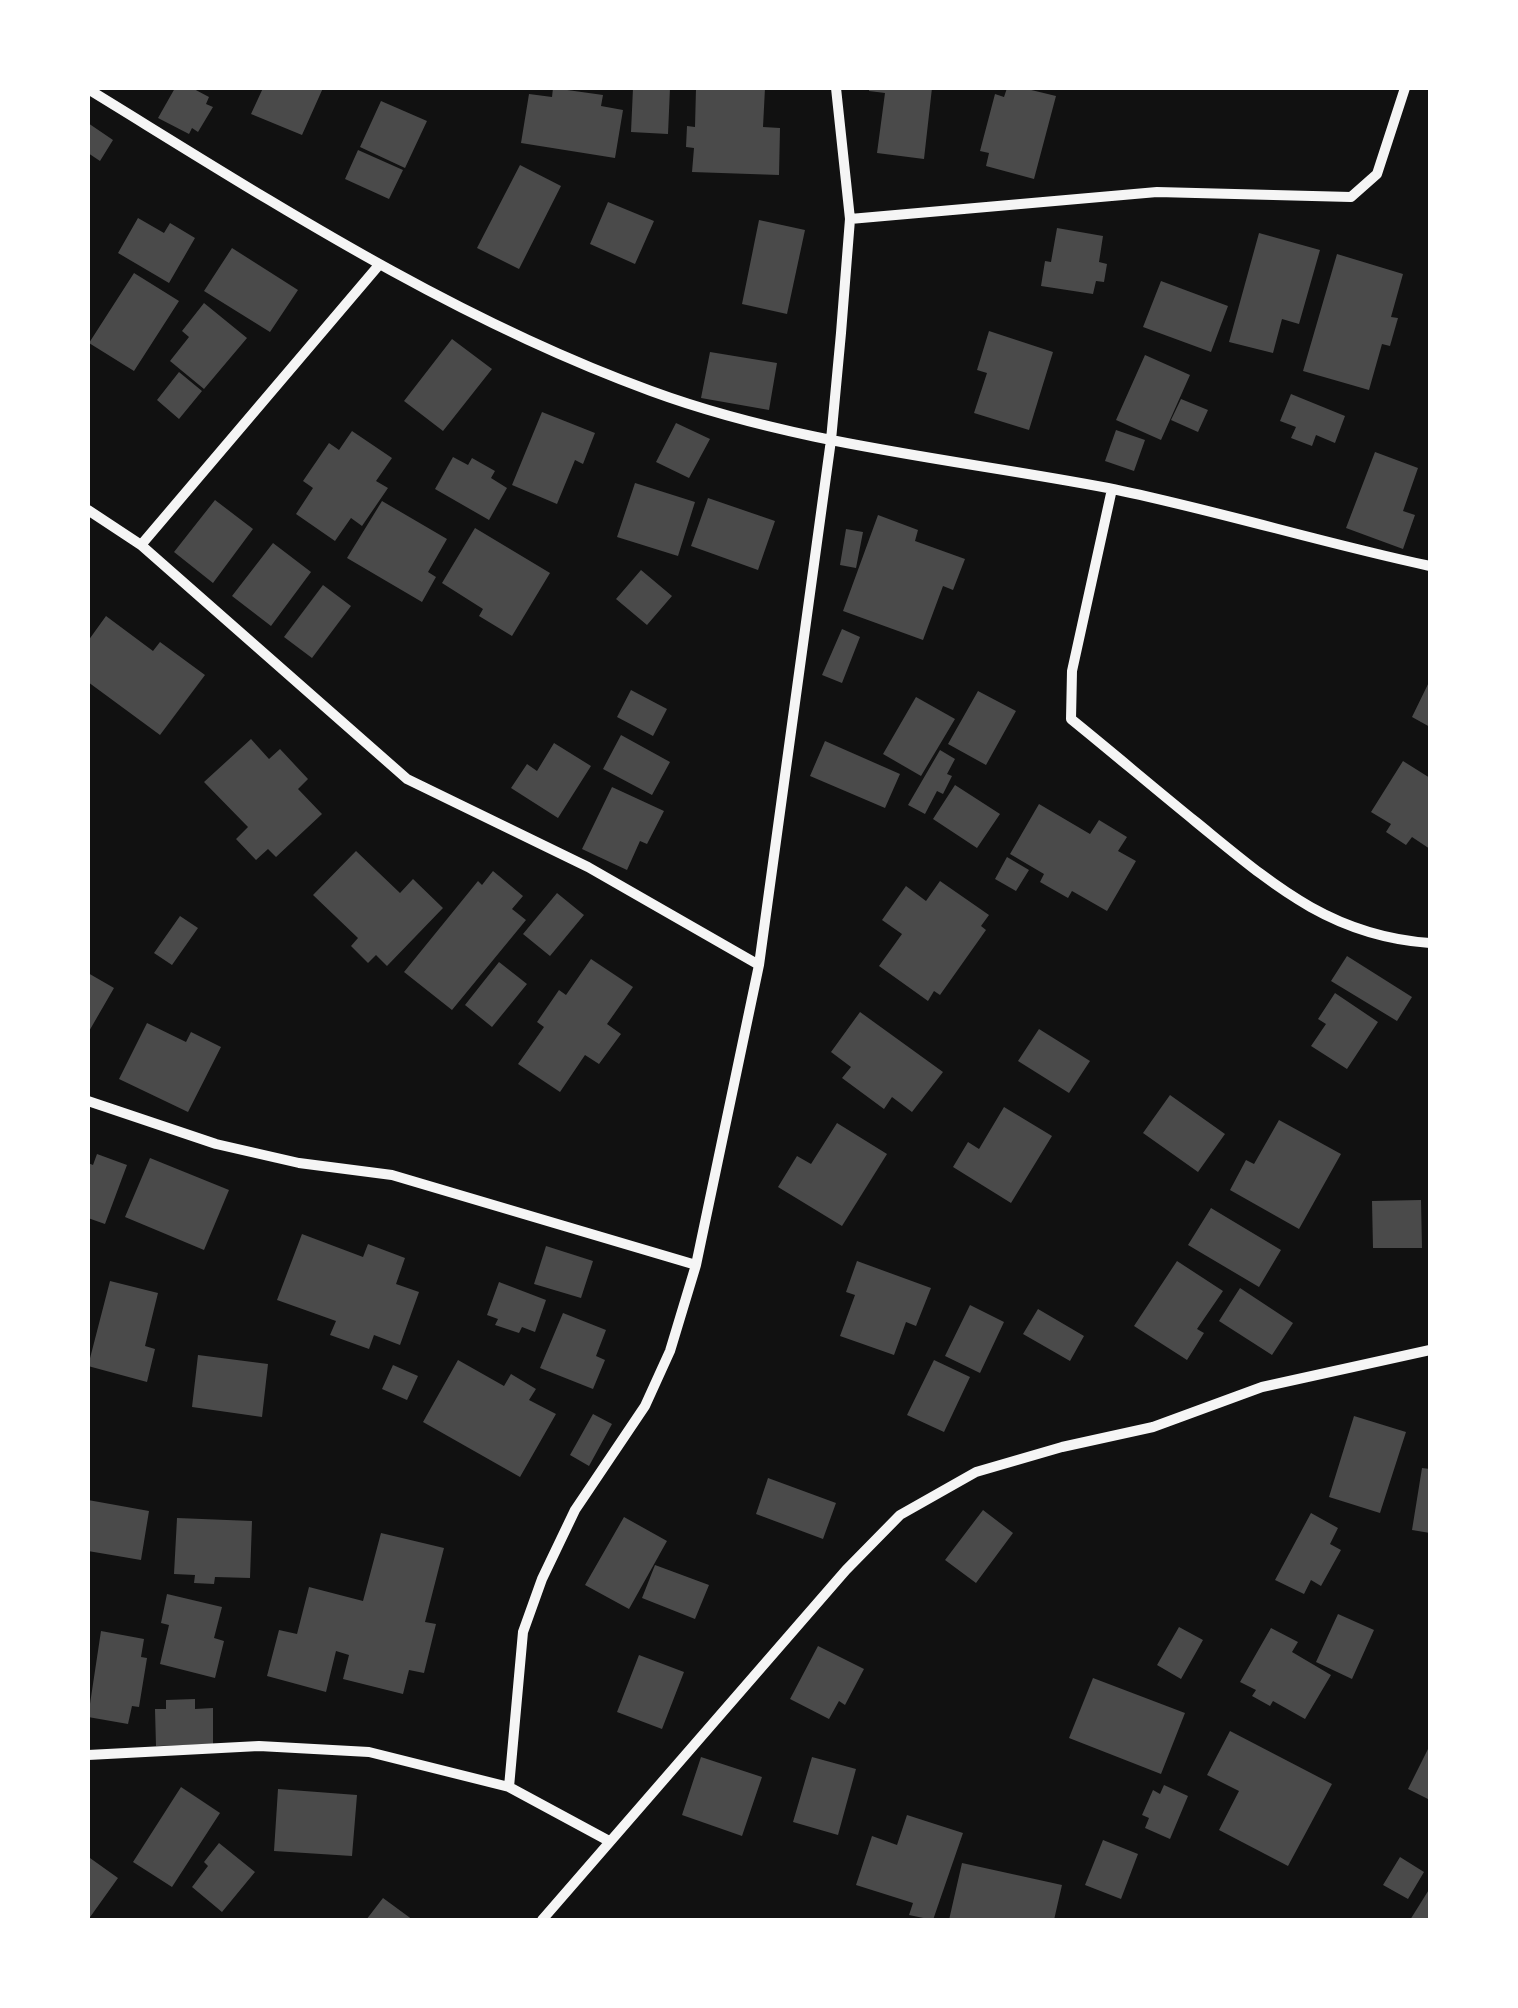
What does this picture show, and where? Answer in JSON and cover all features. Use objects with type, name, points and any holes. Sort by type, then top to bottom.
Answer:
[{"type":"street","points":[[509,1788],[522,1632],[575,1510],[645,1406],[670,1351],[696,1264],[758,965],[831,440],[850,220],[836,88]]},
{"type":"street","points":[[850,220],[1157,192],[1351,197],[1377,174],[1405,88]]},
{"type":"street","points":[[88,89],[378,265],[497,325],[650,391],[746,422],[1112,489],[1430,566]]},
{"type":"street","points":[[141,545],[378,265]]},
{"type":"street","points":[[1112,489],[1072,671],[1071,719],[1282,892],[1358,931],[1430,943]]},
{"type":"street","points":[[88,510],[141,545],[407,779],[588,867],[758,965]]},
{"type":"street","points":[[88,1101],[216,1144],[298,1162],[392,1175],[696,1264]]},
{"type":"street","points":[[542,1920],[846,1570],[900,1515],[976,1472],[1062,1447],[1153,1427],[1262,1387],[1430,1350]]},
{"type":"street","points":[[88,1756],[260,1746],[369,1752],[509,1788],[608,1842]]},
{"type":"building","points":[[175,88],[192,88],[209,97],[206,104],[213,107],[198,132],[192,128],[189,134],[158,118]]},
{"type":"building","points":[[263,88],[323,88],[302,135],[251,114]]},
{"type":"building","points":[[553,88],[603,95],[601,106],[623,110],[615,158],[521,143],[529,94],[552,97]]},
{"type":"building","points":[[633,88],[670,88],[668,134],[631,132]]},
{"type":"building","points":[[696,88],[765,88],[763,127],[780,128],[779,175],[692,172],[694,148],[686,147],[687,126],[695,127]]},
{"type":"building","points":[[869,88],[932,88],[924,159],[877,153],[885,93]]},
{"type":"building","points":[[1007,88],[1056,96],[1034,179],[986,166],[989,153],[980,151],[995,94],[1004,97]]},
{"type":"building","points":[[381,101],[427,121],[405,168],[360,147]]},
{"type":"building","points":[[88,123],[113,140],[100,161],[88,153]]},
{"type":"building","points":[[358,150],[403,170],[389,199],[345,179]]},
{"type":"building","points":[[520,165],[561,186],[519,269],[477,248]]},
{"type":"building","points":[[608,202],[654,221],[635,264],[590,244]]},
{"type":"building","points":[[138,218],[164,233],[170,223],[195,238],[169,283],[118,253]]},
{"type":"building","points":[[759,220],[805,230],[787,314],[742,304]]},
{"type":"building","points":[[1057,228],[1103,236],[1099,262],[1107,264],[1104,282],[1096,281],[1093,294],[1041,286],[1045,261],[1051,262]]},
{"type":"building","points":[[1259,233],[1320,250],[1299,324],[1282,319],[1273,353],[1229,342]]},
{"type":"building","points":[[232,248],[298,290],[270,332],[204,291]]},
{"type":"building","points":[[1337,254],[1403,274],[1391,317],[1398,318],[1390,346],[1382,344],[1369,390],[1303,371]]},
{"type":"building","points":[[134,273],[179,301],[134,371],[89,343]]},
{"type":"building","points":[[1161,281],[1228,306],[1211,352],[1143,327]]},
{"type":"building","points":[[204,303],[247,338],[204,389],[170,361],[189,337],[182,331]]},
{"type":"building","points":[[989,331],[1053,352],[1029,430],[974,413],[987,373],[977,370]]},
{"type":"building","points":[[452,339],[492,369],[443,431],[404,401]]},
{"type":"building","points":[[710,352],[777,363],[769,410],[701,398]]},
{"type":"building","points":[[1145,355],[1190,375],[1161,440],[1116,420]]},
{"type":"building","points":[[179,372],[202,391],[179,419],[157,400]]},
{"type":"building","points":[[1291,394],[1345,416],[1335,443],[1316,435],[1312,446],[1291,438],[1296,427],[1280,421]]},
{"type":"building","points":[[1181,399],[1208,410],[1198,432],[1171,420]]},
{"type":"building","points":[[542,412],[595,433],[583,464],[575,460],[557,504],[512,485]]},
{"type":"building","points":[[676,423],[710,439],[689,478],[656,462]]},
{"type":"building","points":[[1116,430],[1145,440],[1134,471],[1105,461]]},
{"type":"building","points":[[352,431],[392,458],[376,481],[388,488],[362,526],[351,518],[335,541],[296,514],[313,488],[303,481],[329,443],[339,450]]},
{"type":"building","points":[[1375,452],[1418,468],[1403,511],[1415,515],[1403,549],[1346,528]]},
{"type":"building","points":[[453,457],[468,465],[472,458],[495,471],[491,478],[507,488],[489,520],[435,489]]},
{"type":"building","points":[[635,483],[695,502],[678,556],[617,537]]},
{"type":"building","points":[[708,498],[775,521],[758,570],[691,546]]},
{"type":"building","points":[[215,500],[253,529],[213,583],[174,552]]},
{"type":"building","points":[[382,501],[447,539],[428,572],[436,577],[422,602],[347,558]]},
{"type":"building","points":[[878,515],[918,530],[915,541],[965,559],[953,590],[943,586],[923,640],[843,611]]},
{"type":"building","points":[[475,528],[550,573],[512,636],[479,616],[483,609],[442,583]]},
{"type":"building","points":[[846,529],[863,532],[856,568],[840,565]]},
{"type":"building","points":[[273,543],[311,572],[271,626],[232,596]]},
{"type":"building","points":[[641,570],[672,596],[647,625],[616,599]]},
{"type":"building","points":[[323,585],[351,606],[312,658],[284,637]]},
{"type":"building","points":[[106,616],[153,651],[160,642],[205,675],[160,735],[88,682],[88,641]]},
{"type":"building","points":[[842,629],[860,637],[842,683],[822,675]]},
{"type":"building","points":[[1430,680],[1430,727],[1412,717]]},
{"type":"building","points":[[631,690],[667,709],[653,736],[617,717]]},
{"type":"building","points":[[978,691],[1016,711],[986,765],[948,744]]},
{"type":"building","points":[[916,697],[955,719],[921,776],[883,754]]},
{"type":"building","points":[[621,735],[670,762],[652,795],[603,769]]},
{"type":"building","points":[[251,739],[269,759],[280,749],[308,779],[298,789],[322,814],[276,857],[268,849],[256,860],[236,839],[248,827],[204,782]]},
{"type":"building","points":[[825,741],[900,774],[885,808],[810,776]]},
{"type":"building","points":[[554,743],[591,766],[558,818],[511,788],[527,764],[537,771]]},
{"type":"building","points":[[940,750],[955,759],[947,774],[952,776],[943,794],[937,791],[925,814],[908,805]]},
{"type":"building","points":[[1403,761],[1430,778],[1430,849],[1412,837],[1406,845],[1386,832],[1391,824],[1371,812]]},
{"type":"building","points":[[955,785],[1000,814],[977,848],[933,819]]},
{"type":"building","points":[[612,787],[664,811],[647,844],[640,841],[627,870],[582,849]]},
{"type":"building","points":[[1039,804],[1090,834],[1099,820],[1127,837],[1118,851],[1136,861],[1107,911],[1072,891],[1068,898],[1040,882],[1044,874],[1010,854]]},
{"type":"building","points":[[356,851],[400,893],[413,879],[443,908],[387,966],[376,955],[368,963],[351,946],[358,938],[313,895]]},
{"type":"building","points":[[1007,857],[1029,870],[1016,891],[995,879]]},
{"type":"building","points":[[493,871],[523,896],[512,909],[526,920],[452,1010],[404,972],[478,881],[482,885]]},
{"type":"building","points":[[940,881],[989,915],[981,926],[986,930],[940,995],[934,991],[928,1001],[879,966],[902,934],[882,920],[906,886],[926,901]]},
{"type":"building","points":[[557,893],[584,915],[550,956],[523,934]]},
{"type":"building","points":[[180,916],[198,928],[172,965],[154,953]]},
{"type":"building","points":[[1347,956],[1412,997],[1397,1021],[1331,981]]},
{"type":"building","points":[[591,959],[633,987],[607,1024],[621,1034],[599,1064],[585,1055],[560,1092],[518,1064],[544,1027],[537,1022],[559,990],[566,995]]},
{"type":"building","points":[[499,962],[527,984],[492,1027],[465,1005]]},
{"type":"building","points":[[88,973],[114,988],[88,1033]]},
{"type":"building","points":[[1335,993],[1378,1022],[1347,1069],[1311,1046],[1326,1024],[1318,1019]]},
{"type":"building","points":[[860,1012],[943,1072],[912,1112],[892,1097],[884,1109],[842,1078],[851,1067],[831,1052]]},
{"type":"building","points":[[147,1023],[186,1042],[191,1032],[221,1047],[188,1112],[119,1079]]},
{"type":"building","points":[[1039,1029],[1090,1061],[1069,1093],[1018,1061]]},
{"type":"building","points":[[1170,1095],[1225,1134],[1198,1172],[1143,1133]]},
{"type":"building","points":[[1004,1107],[1052,1136],[1011,1203],[953,1167],[968,1142],[979,1149]]},
{"type":"building","points":[[1279,1120],[1341,1154],[1299,1229],[1230,1190],[1246,1160],[1254,1164]]},
{"type":"building","points":[[837,1123],[887,1154],[842,1226],[778,1187],[797,1156],[811,1164]]},
{"type":"building","points":[[97,1154],[127,1165],[105,1224],[88,1218],[88,1163],[93,1165]]},
{"type":"building","points":[[150,1158],[229,1190],[204,1250],[125,1217]]},
{"type":"building","points":[[1421,1200],[1422,1248],[1373,1248],[1372,1201]]},
{"type":"building","points":[[1211,1208],[1281,1250],[1259,1287],[1188,1245]]},
{"type":"building","points":[[302,1234],[363,1257],[368,1244],[405,1258],[396,1284],[419,1292],[400,1345],[374,1335],[369,1349],[330,1335],[336,1321],[277,1300]]},
{"type":"building","points":[[546,1246],[593,1261],[581,1298],[534,1284]]},
{"type":"building","points":[[857,1261],[931,1288],[916,1326],[906,1322],[894,1355],[840,1336],[855,1295],[846,1292]]},
{"type":"building","points":[[1177,1261],[1223,1291],[1197,1329],[1204,1333],[1187,1360],[1134,1326]]},
{"type":"building","points":[[110,1281],[158,1293],[145,1346],[155,1349],[147,1382],[88,1366]]},
{"type":"building","points":[[499,1282],[546,1300],[535,1332],[522,1327],[519,1333],[495,1325],[498,1319],[487,1315]]},
{"type":"building","points":[[1240,1288],[1293,1323],[1272,1355],[1219,1321]]},
{"type":"building","points":[[970,1305],[1004,1322],[980,1373],[945,1356]]},
{"type":"building","points":[[1038,1309],[1084,1336],[1070,1361],[1023,1334]]},
{"type":"building","points":[[563,1313],[606,1330],[596,1356],[605,1360],[593,1389],[540,1368]]},
{"type":"building","points":[[198,1355],[268,1364],[262,1417],[192,1407]]},
{"type":"building","points":[[458,1360],[504,1386],[511,1374],[536,1389],[529,1400],[556,1414],[520,1477],[423,1422]]},
{"type":"building","points":[[934,1360],[970,1377],[944,1432],[907,1415]]},
{"type":"building","points":[[393,1365],[418,1376],[407,1400],[382,1389]]},
{"type":"building","points":[[593,1414],[612,1424],[589,1466],[570,1455]]},
{"type":"building","points":[[1354,1416],[1406,1432],[1380,1513],[1329,1497]]},
{"type":"building","points":[[1422,1468],[1430,1469],[1430,1533],[1412,1530]]},
{"type":"building","points":[[768,1478],[836,1503],[823,1539],[756,1514]]},
{"type":"building","points":[[88,1500],[149,1511],[141,1560],[88,1551]]},
{"type":"building","points":[[983,1510],[1013,1533],[976,1583],[945,1560]]},
{"type":"building","points":[[1311,1513],[1338,1528],[1330,1544],[1341,1550],[1321,1586],[1311,1580],[1304,1594],[1275,1580]]},
{"type":"building","points":[[624,1517],[667,1541],[629,1609],[585,1585]]},
{"type":"building","points":[[177,1518],[252,1521],[250,1578],[215,1577],[214,1584],[194,1583],[195,1575],[174,1574]]},
{"type":"building","points":[[381,1533],[444,1548],[425,1622],[436,1624],[424,1673],[409,1670],[403,1694],[343,1679],[349,1655],[336,1651],[326,1692],[267,1676],[279,1630],[297,1634],[309,1587],[363,1601]]},
{"type":"building","points":[[655,1565],[709,1585],[695,1619],[642,1598]]},
{"type":"building","points":[[167,1594],[222,1607],[214,1638],[224,1641],[215,1678],[160,1664],[169,1625],[161,1623]]},
{"type":"building","points":[[1338,1614],[1374,1630],[1352,1679],[1316,1662]]},
{"type":"building","points":[[1179,1627],[1203,1640],[1181,1679],[1157,1665]]},
{"type":"building","points":[[1271,1628],[1298,1642],[1292,1652],[1331,1675],[1305,1719],[1273,1701],[1270,1706],[1252,1696],[1256,1690],[1240,1682]]},
{"type":"building","points":[[101,1631],[144,1639],[141,1657],[147,1658],[139,1707],[132,1706],[128,1724],[88,1717]]},
{"type":"building","points":[[818,1646],[864,1669],[845,1705],[839,1701],[829,1719],[790,1699]]},
{"type":"building","points":[[639,1655],[684,1672],[662,1729],[617,1712]]},
{"type":"building","points":[[1093,1678],[1185,1713],[1161,1774],[1069,1738]]},
{"type":"building","points":[[195,1699],[195,1709],[213,1708],[213,1744],[156,1746],[155,1709],[166,1709],[166,1700]]},
{"type":"building","points":[[1230,1731],[1332,1784],[1288,1866],[1219,1830],[1239,1791],[1207,1775]]},
{"type":"building","points":[[1430,1745],[1430,1800],[1408,1789]]},
{"type":"building","points":[[701,1757],[762,1777],[742,1836],[682,1815]]},
{"type":"building","points":[[812,1757],[856,1769],[838,1835],[793,1822]]},
{"type":"building","points":[[1164,1785],[1188,1796],[1170,1839],[1145,1828],[1149,1818],[1142,1815],[1153,1790],[1160,1794]]},
{"type":"building","points":[[181,1787],[220,1813],[172,1887],[133,1862]]},
{"type":"building","points":[[278,1789],[357,1795],[352,1856],[274,1851]]},
{"type":"building","points":[[907,1815],[963,1833],[933,1920],[909,1915],[913,1903],[856,1885],[872,1836],[897,1845]]},
{"type":"building","points":[[1103,1840],[1138,1854],[1121,1899],[1085,1885]]},
{"type":"building","points":[[219,1843],[255,1872],[222,1912],[192,1887]]},
{"type":"building","points":[[1400,1857],[1424,1872],[1408,1899],[1383,1885]]},
{"type":"building","points":[[90,1858],[118,1878],[88,1920],[88,1863]]},
{"type":"building","points":[[962,1863],[1062,1885],[1054,1920],[949,1920]]},
{"type":"building","points":[[1430,1888],[1430,1920],[1410,1920]]},
{"type":"building","points":[[383,1898],[413,1920],[366,1920]]}]
